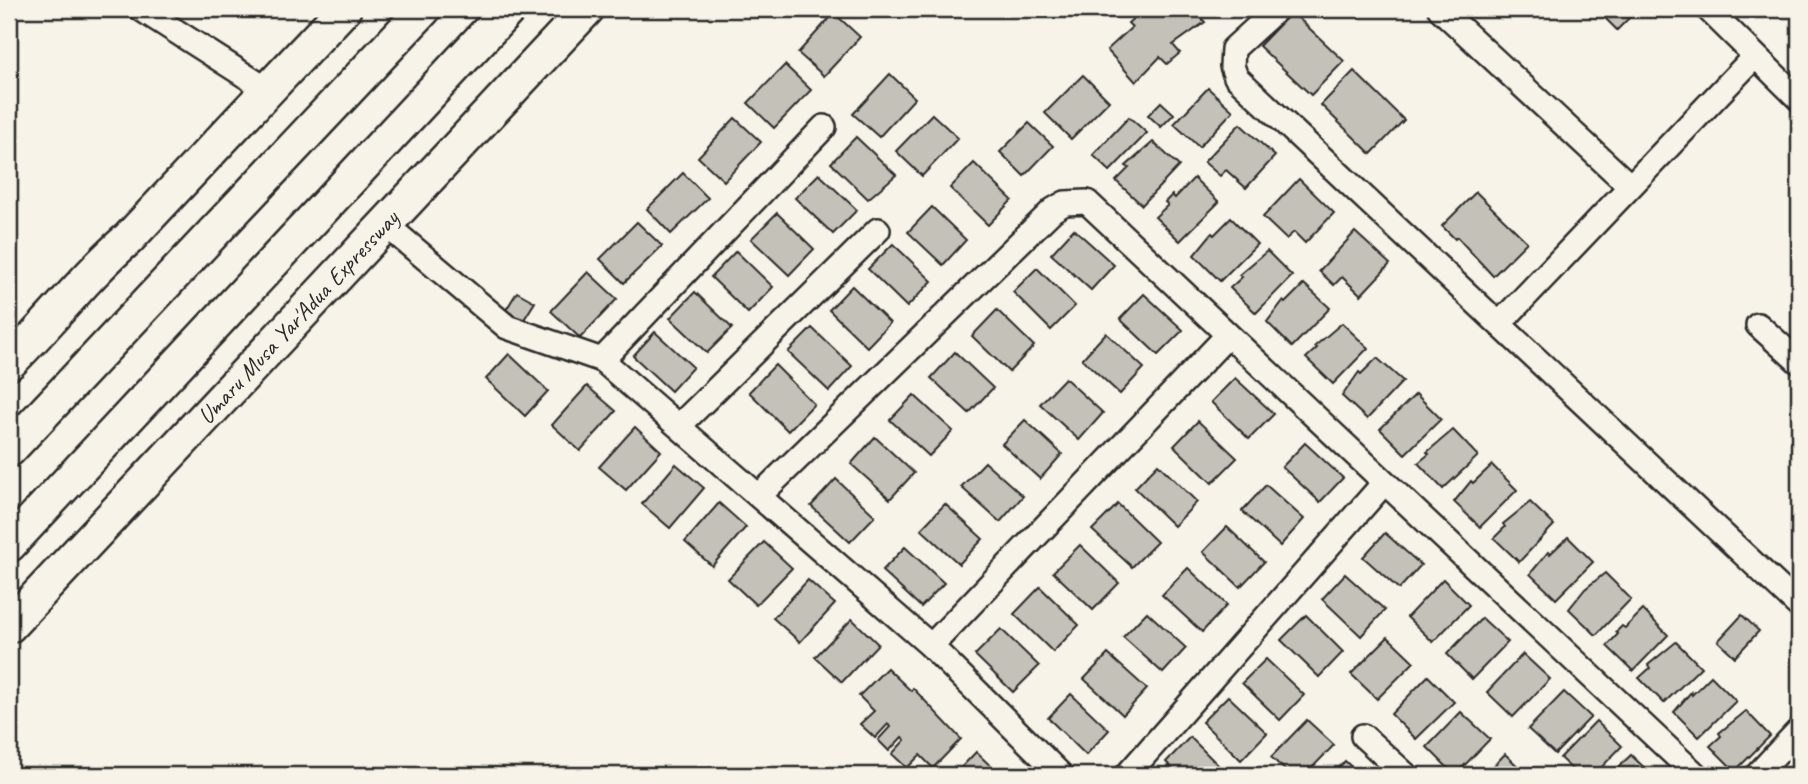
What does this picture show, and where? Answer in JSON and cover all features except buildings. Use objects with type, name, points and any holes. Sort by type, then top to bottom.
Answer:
[{"type":"highway","points":[[9,363],[344,9]]},
{"type":"highway","points":[[9,450],[424,9]]},
{"type":"highway","points":[[9,545],[509,9]]},
{"type":"highway","name":"Umaru Musa Yar'Adua Expressway","points":[[9,626],[587,9]]},
{"type":"street","points":[[141,9],[266,89]]},
{"type":"street","points":[[1278,9],[1233,49],[1232,66],[1236,77],[1799,607]]},
{"type":"street","points":[[1440,9],[1630,186]]},
{"type":"street","points":[[1708,9],[1799,99]]},
{"type":"street","points":[[1500,323],[1755,56]]},
{"type":"street","points":[[602,360],[824,127]]},
{"type":"street","points":[[760,495],[1053,210],[1065,203],[1087,202],[1696,775]]},
{"type":"street","points":[[385,224],[507,327],[602,360],[931,646],[1061,775]]},
{"type":"street","points":[[679,426],[877,230]]},
{"type":"street","points":[[1758,325],[1799,362]]},
{"type":"street","points":[[931,646],[1227,335]]},
{"type":"street","points":[[1127,775],[1384,483]]},
{"type":"street","points":[[1757,775],[1799,730]]},
{"type":"street","points":[[1363,736],[1406,775]]}]
